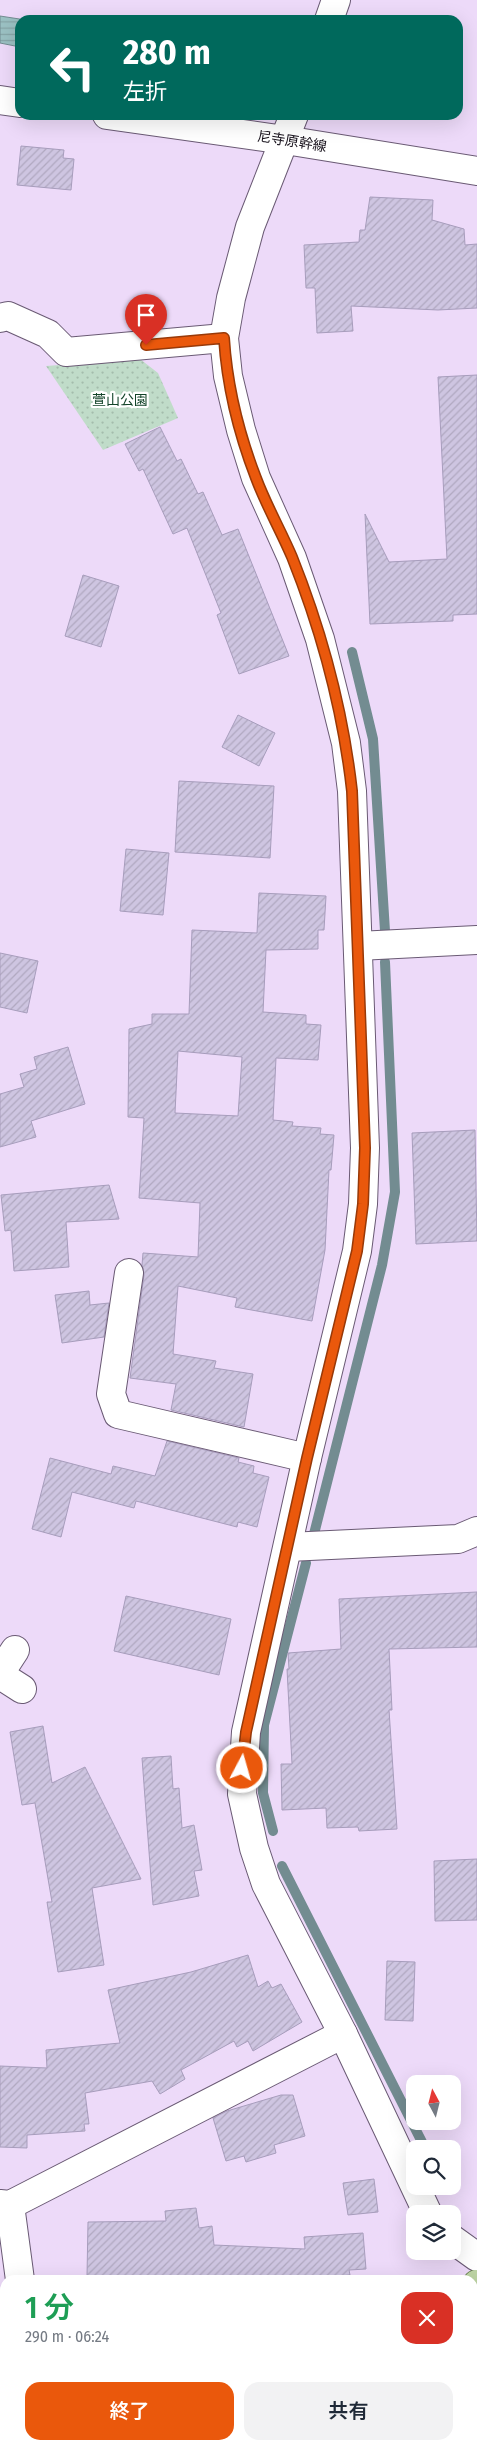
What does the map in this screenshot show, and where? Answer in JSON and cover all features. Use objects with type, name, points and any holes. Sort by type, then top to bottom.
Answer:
[{"type":"street","points":[[331,15],[336,0]]},
{"type":"street","points":[[0,100],[15,102]]},
{"type":"street","name":"尼寺原幹線","points":[[182,120],[289,127],[477,171]]},
{"type":"street","points":[[289,127],[250,227],[231,298],[224,338],[228,376],[256,478],[292,558],[314,621],[336,694],[345,734],[352,791],[365,1148],[363,1204],[357,1251],[307,1458],[246,1732],[242,1794],[254,1848],[266,1884],[343,2034],[424,2205]]},
{"type":"street","points":[[0,318],[8,316],[48,334],[66,352],[224,338]]},
{"type":"street","points":[[358,946],[477,940]]},
{"type":"street","points":[[129,1273],[111,1394],[118,1414],[307,1458]]},
{"type":"street","points":[[288,1547],[458,1539],[477,1530]]},
{"type":"street","points":[[7,1679],[15,1650]]},
{"type":"street","points":[[19,2275],[5,2204],[343,2034]]},
{"type":"street","points":[[461,2246],[477,2258]]},
{"type":"green space","name":"萱山公園","points":[[140,359],[158,373],[178,418],[103,450],[46,366]]},
{"type":"shaded area","points":[[0,16],[15,18],[15,46],[0,43]]},
{"type":"building","points":[[21,146],[64,150],[63,158],[74,159],[71,190],[17,185]]},
{"type":"building","points":[[370,197],[433,200],[432,220],[464,229],[465,245],[477,244],[477,308],[438,310],[351,306],[353,331],[317,333],[315,288],[306,288],[304,245],[359,242],[360,230],[365,230]]},
{"type":"building","points":[[477,375],[477,614],[453,615],[453,621],[370,624],[365,514],[389,562],[447,559],[438,377]]},
{"type":"building","points":[[160,427],[177,461],[181,459],[198,494],[203,492],[222,535],[238,529],[289,656],[239,674],[217,615],[221,613],[187,528],[173,534],[143,469],[139,471],[125,444]]},
{"type":"building","points":[[83,575],[119,586],[101,647],[65,636]]},
{"type":"building","points":[[238,715],[275,733],[259,766],[222,747]]},
{"type":"building","points":[[179,781],[274,786],[270,858],[175,852]]},
{"type":"building","points":[[126,849],[169,853],[163,915],[120,911]]},
{"type":"building","points":[[259,893],[326,896],[324,930],[318,930],[318,949],[266,950],[263,1012],[306,1015],[306,1024],[321,1025],[318,1060],[276,1058],[273,1120],[293,1122],[292,1126],[321,1128],[320,1134],[334,1135],[331,1170],[329,1170],[325,1250],[312,1321],[235,1307],[237,1298],[178,1286],[173,1354],[216,1361],[214,1368],[253,1374],[244,1427],[171,1410],[176,1384],[130,1378],[144,1275],[142,1265],[143,1253],[198,1257],[200,1203],[139,1198],[144,1118],[128,1117],[129,1029],[152,1024],[152,1014],[189,1014],[192,930],[257,933]],"holes":[[[178,1051],[242,1057],[238,1116],[175,1113]]]},
{"type":"building","points":[[0,953],[38,961],[27,1013],[0,1007]]},
{"type":"building","points":[[68,1047],[85,1104],[31,1121],[36,1137],[0,1147],[0,1094],[24,1087],[20,1074],[37,1069],[34,1057]]},
{"type":"building","points":[[475,1130],[477,1241],[416,1244],[412,1133]]},
{"type":"building","points":[[109,1185],[119,1219],[66,1222],[69,1267],[14,1271],[11,1230],[5,1231],[1,1195]]},
{"type":"building","points":[[89,1291],[90,1305],[109,1303],[104,1337],[62,1343],[55,1295]]},
{"type":"building","points":[[167,1441],[239,1458],[238,1462],[254,1466],[253,1473],[269,1477],[257,1527],[238,1522],[237,1527],[136,1501],[134,1508],[72,1492],[61,1537],[32,1529],[50,1458],[111,1474],[113,1466],[155,1476]]},
{"type":"building","points":[[477,1592],[477,1647],[389,1649],[392,1710],[389,1710],[397,1829],[359,1831],[358,1827],[327,1828],[326,1808],[282,1810],[281,1764],[292,1764],[287,1669],[289,1669],[288,1653],[341,1649],[339,1599]]},
{"type":"building","points":[[126,1596],[231,1619],[219,1675],[114,1651]]},
{"type":"building","points":[[43,1726],[52,1783],[85,1767],[141,1879],[92,1888],[104,1965],[58,1972],[47,1902],[52,1902],[35,1803],[22,1805],[10,1732]]},
{"type":"building","points":[[171,1756],[173,1789],[179,1788],[182,1828],[194,1825],[202,1870],[194,1871],[199,1896],[153,1905],[142,1758]]},
{"type":"building","points":[[477,1859],[477,1920],[435,1921],[434,1861]]},
{"type":"building","points":[[248,1955],[258,1987],[268,1981],[272,1988],[281,1984],[302,2022],[253,2051],[248,2041],[237,2047],[234,2041],[181,2070],[185,2079],[160,2094],[152,2081],[85,2093],[89,2124],[84,2124],[85,2131],[27,2135],[27,2148],[0,2147],[0,2066],[47,2068],[46,2050],[120,2043],[108,1990],[191,1972]]},
{"type":"building","points":[[387,1961],[415,1962],[413,2021],[385,2020]]},
{"type":"building","points":[[281,2095],[293,2095],[305,2136],[274,2145],[276,2153],[246,2162],[244,2156],[226,2161],[213,2118],[227,2111]]},
{"type":"building","points":[[374,2179],[378,2212],[348,2215],[343,2183]]},
{"type":"building","points":[[196,2208],[199,2228],[212,2226],[214,2245],[305,2249],[304,2237],[363,2233],[366,2269],[349,2270],[350,2275],[87,2275],[88,2222],[166,2221],[165,2211]]},
{"type":"waterway","points":[[352,652],[373,739],[385,931]]},
{"type":"waterway","points":[[314,1534],[382,1265],[395,1192],[385,962]]},
{"type":"waterway","points":[[273,1831],[263,1793],[264,1725],[306,1563]]},
{"type":"waterway","points":[[282,1866],[421,2140]]},
{"type":"route","points":[[146,345],[224,338],[228,376],[241,430],[256,478],[292,558],[320,639],[336,694],[346,743],[352,791],[365,1148],[363,1204],[357,1251],[307,1458],[246,1732],[242,1768]]}]
